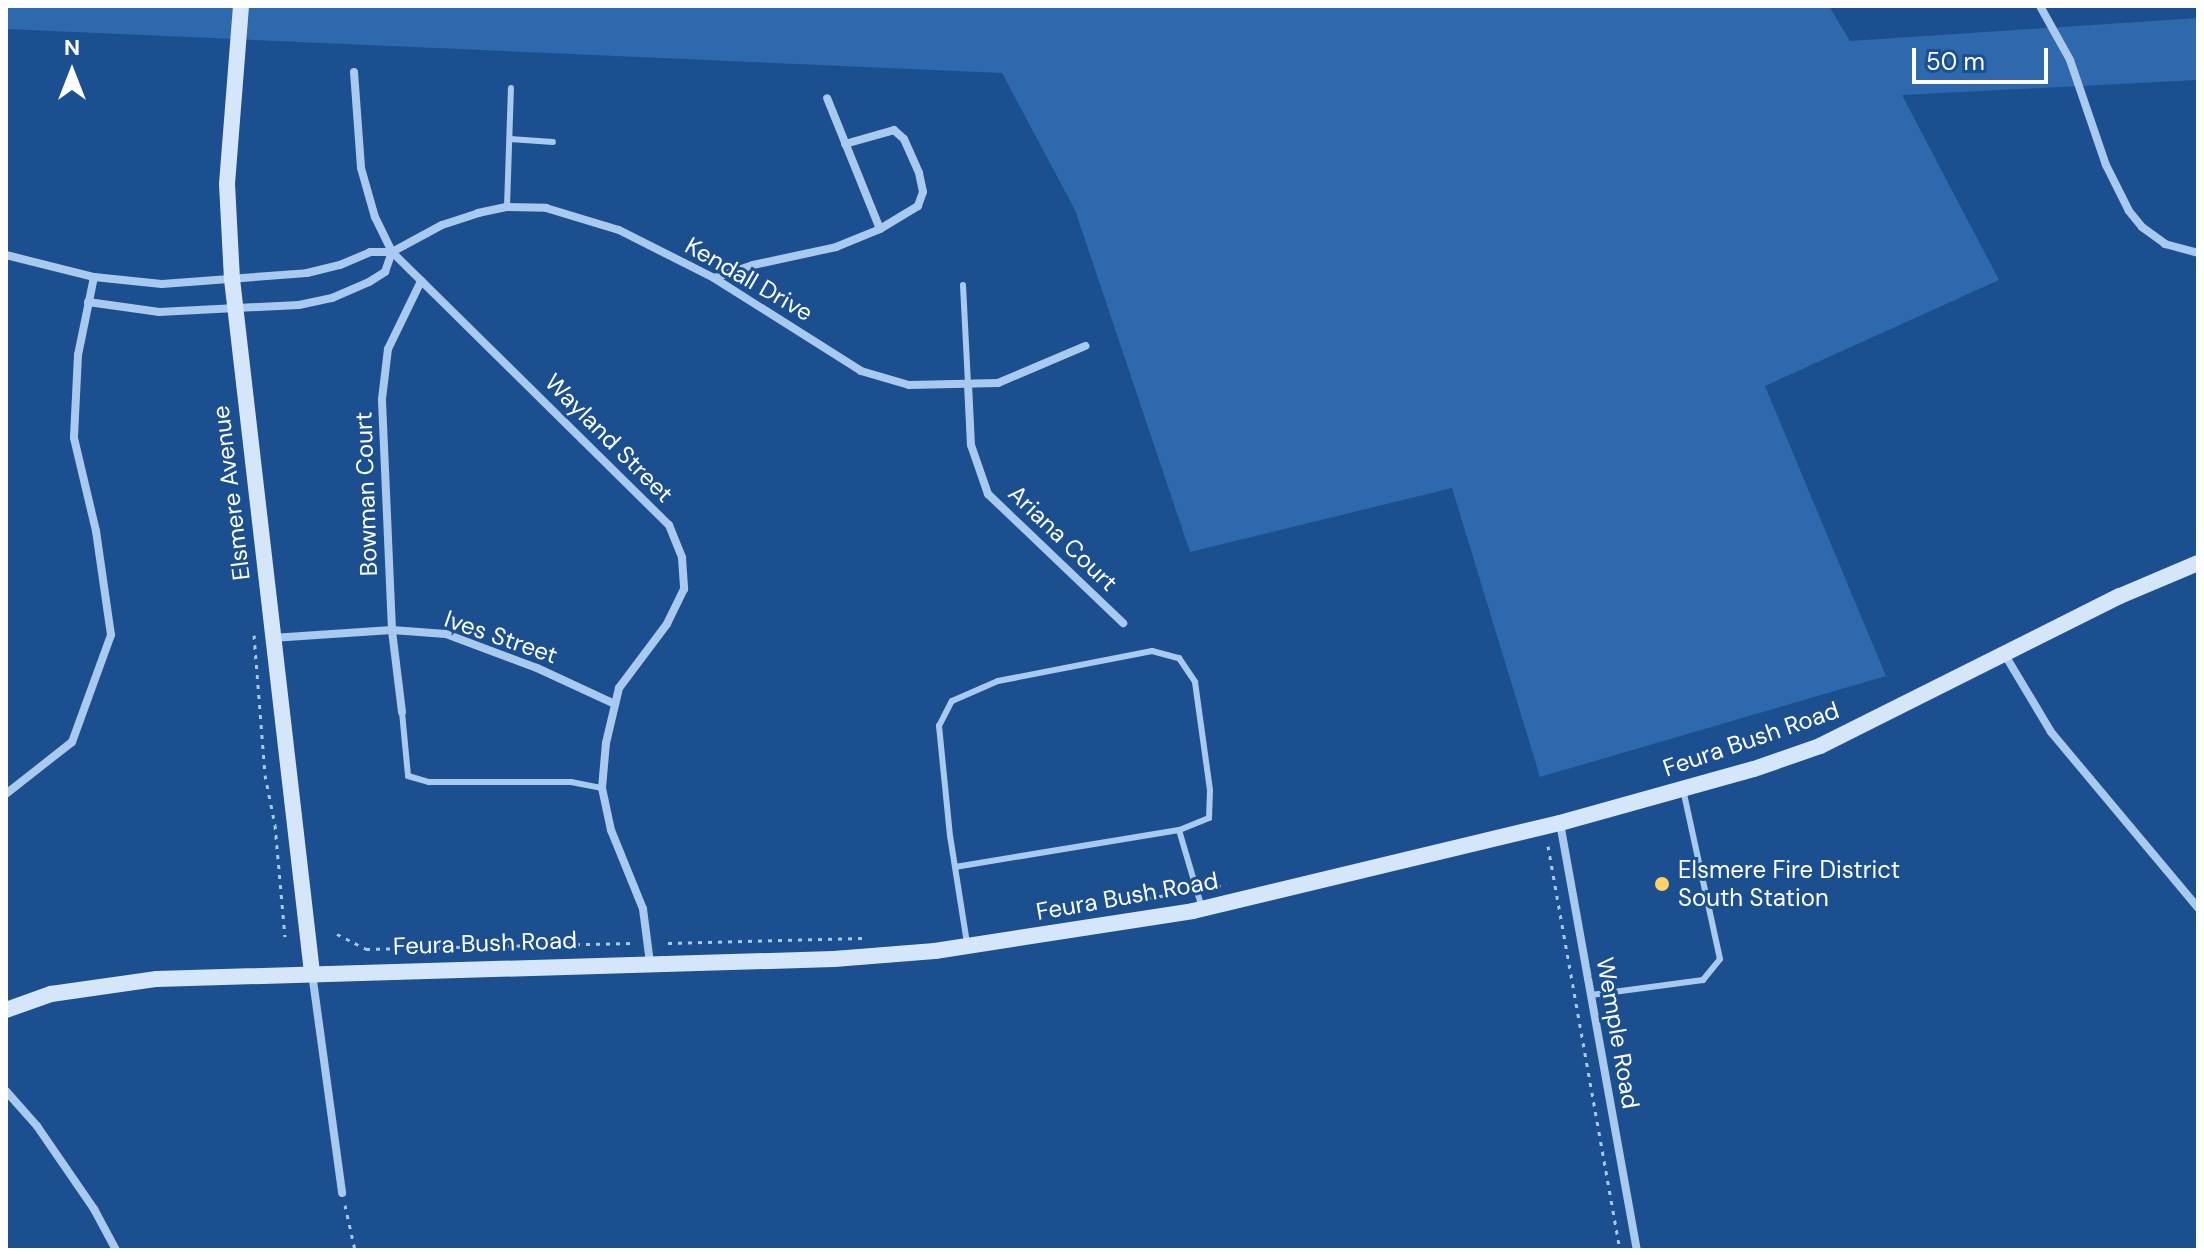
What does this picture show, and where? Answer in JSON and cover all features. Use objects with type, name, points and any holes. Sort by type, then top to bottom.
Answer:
[{"type":"main road","name":"Elsmere Avenue","points":[[241,6],[227,184],[232,279],[312,973]]},
{"type":"main road","name":"Feura Bush Road","points":[[6,1010],[51,994],[157,979],[834,959],[967,946],[1202,909],[1560,823],[1820,746],[2120,596],[2198,563]]},
{"type":"street","points":[[2040,6],[2070,60],[2106,165],[2129,211],[2142,227],[2165,244],[2198,253]]},
{"type":"street","name":"Wayland Street","points":[[354,72],[361,168],[375,217],[392,252],[669,525],[682,558],[684,589],[667,624],[619,688],[606,743],[602,788],[611,830],[643,909],[650,963]]},
{"type":"street","points":[[827,98],[880,229]]},
{"type":"street","points":[[714,278],[753,265],[836,247],[880,229],[918,206],[923,192],[919,173],[904,139],[894,130],[845,144]]},
{"type":"street","name":"Kendall Drive","points":[[6,255],[94,277],[162,284],[307,273],[340,265],[370,252],[392,252],[442,225],[507,207],[546,208],[578,215],[619,230],[714,278],[861,371],[909,385],[998,383],[1085,346]]},
{"type":"street","name":"Kendall Drive","points":[[88,302],[159,312],[299,305],[332,298],[385,272],[392,252]]},
{"type":"street","points":[[6,794],[72,742],[111,635],[96,531],[74,438],[78,355],[94,277]]},
{"type":"street","name":"Bowman Court","points":[[402,712],[392,630],[382,399],[388,349],[421,281]]},
{"type":"street","name":"Ariana Court","points":[[968,384],[971,445],[978,474],[988,494],[1123,623]]},
{"type":"street","name":"Ives Street","points":[[272,638],[392,630],[446,634],[537,668],[615,704]]},
{"type":"street","points":[[2005,655],[2051,732],[2198,908]]},
{"type":"street","name":"Wemple Road","points":[[1560,823],[1637,1250]]},
{"type":"street","points":[[312,973],[342,1193]]},
{"type":"street","points":[[6,1091],[37,1126],[70,1173],[116,1250]]},
{"type":"lane","points":[[507,207],[511,88]]},
{"type":"lane","points":[[510,139],[553,142]]},
{"type":"lane","points":[[963,285],[968,384]]},
{"type":"lane","points":[[955,867],[1179,830],[1209,818],[1210,790],[1195,682],[1179,658],[1152,651],[998,681],[952,701],[939,726],[955,867],[967,946]]},
{"type":"lane","points":[[402,712],[408,776],[429,782],[571,782],[602,788]]},
{"type":"lane","points":[[1591,995],[1703,980],[1720,959],[1683,789]]},
{"type":"lane","points":[[1179,830],[1202,909]]},
{"type":"path","points":[[253,623],[265,775],[275,825],[285,937]]},
{"type":"path","points":[[1548,846],[1620,1250]]},
{"type":"path","points":[[1120,903],[1232,883]]},
{"type":"path","points":[[337,934],[366,949],[634,943]]},
{"type":"path","points":[[668,943],[870,938]]},
{"type":"path","points":[[342,1193],[355,1250]]},
{"type":"shaded area","points":[[6,6],[1829,6],[1850,41],[2198,18],[2198,80],[1902,95],[1999,280],[1765,386],[1886,676],[1540,777],[1452,488],[1190,552],[1075,210],[1002,73],[6,29]]},
{"type":"place","name":"Elsmere Fire District South Station","points":[[1662,884]]}]
